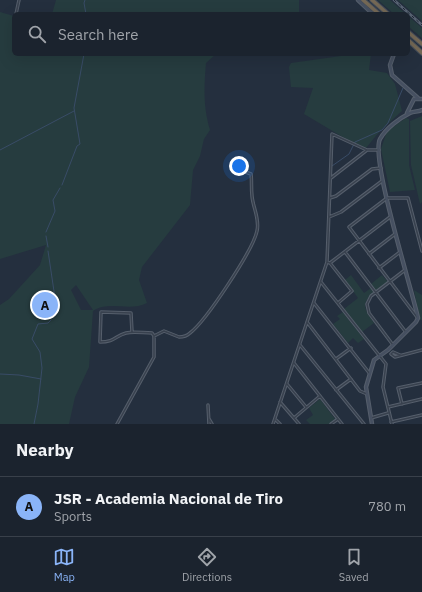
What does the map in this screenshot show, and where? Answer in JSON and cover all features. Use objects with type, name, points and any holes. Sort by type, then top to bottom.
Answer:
[{"type":"highway","points":[[363,0],[377,12]]},
{"type":"highway","points":[[372,0],[386,12]]},
{"type":"highway","points":[[410,34],[422,44]]},
{"type":"highway","points":[[410,42],[422,53]]},
{"type":"street","points":[[16,12],[19,0]]},
{"type":"street","points":[[358,0],[371,12]]},
{"type":"street","points":[[372,424],[366,386],[374,360],[393,345],[416,322],[418,318],[391,217],[381,168],[379,150],[380,140],[387,129],[404,116],[413,100],[409,92],[392,75],[390,70],[394,56]]},
{"type":"street","points":[[409,92],[421,98]]},
{"type":"street","points":[[413,100],[421,98]]},
{"type":"street","points":[[411,106],[417,112]]},
{"type":"street","points":[[404,116],[422,110]]},
{"type":"street","points":[[273,424],[329,262],[332,134],[368,150],[379,150]]},
{"type":"street","points":[[331,178],[365,154],[368,150]]},
{"type":"street","points":[[330,198],[336,196],[372,169],[381,168]]},
{"type":"street","points":[[154,336],[164,331],[179,337],[191,333],[203,321],[216,303],[252,244],[257,231],[258,222],[252,195],[252,174],[237,169]]},
{"type":"street","points":[[329,218],[341,212],[384,180]]},
{"type":"street","points":[[418,318],[358,241],[349,227],[387,198],[408,198],[422,251]]},
{"type":"street","points":[[329,262],[345,252],[391,217]]},
{"type":"street","points":[[368,254],[395,234]]},
{"type":"street","points":[[345,252],[406,332]]},
{"type":"street","points":[[379,268],[401,252]]},
{"type":"street","points":[[329,262],[352,291],[338,303]]},
{"type":"street","points":[[393,345],[367,309],[368,300],[406,269]]},
{"type":"street","points":[[321,282],[386,366],[383,381],[392,423],[422,415]]},
{"type":"street","points":[[314,303],[370,374]]},
{"type":"street","points":[[132,332],[131,313],[101,312],[100,342],[111,342],[124,333],[132,332],[152,333],[154,336]]},
{"type":"street","points":[[307,322],[360,391],[367,394]]},
{"type":"street","points":[[117,424],[154,357],[154,336]]},
{"type":"street","points":[[300,345],[364,424]]},
{"type":"street","points":[[336,359],[351,348]]},
{"type":"street","points":[[400,355],[422,350]]},
{"type":"street","points":[[294,363],[342,424]]},
{"type":"street","points":[[336,390],[351,379]]},
{"type":"street","points":[[402,404],[398,388],[422,382]]},
{"type":"street","points":[[286,384],[307,407]]},
{"type":"street","points":[[294,418],[320,396]]},
{"type":"street","points":[[388,407],[422,399]]},
{"type":"street","points":[[280,402],[299,424]]},
{"type":"street","points":[[208,405],[209,424]]},
{"type":"street","points":[[371,418],[389,413]]},
{"type":"street","points":[[208,419],[212,424]]},
{"type":"street","points":[[331,424],[338,419]]},
{"type":"street","points":[[275,420],[280,424]]},
{"type":"green space","points":[[56,0],[299,0],[299,12],[53,12]]},
{"type":"green space","points":[[378,0],[390,0],[404,12],[392,12]]},
{"type":"green space","points":[[398,0],[422,0],[422,21]]},
{"type":"green space","points":[[0,12],[12,15],[12,56],[214,56],[206,63],[205,81],[206,113],[210,130],[204,139],[200,156],[193,170],[190,205],[142,267],[139,280],[147,303],[134,306],[106,306],[93,311],[89,367],[75,397],[69,424],[0,424],[0,305],[9,299],[40,265],[46,245],[0,259]],"holes":[[[76,285],[93,310],[81,310],[71,290]]]},
{"type":"green space","points":[[410,18],[422,28],[422,38],[410,28]]},
{"type":"green space","points":[[341,56],[371,56],[369,70],[387,73],[395,84],[402,111],[380,131],[366,148],[346,139],[304,114],[313,88],[291,87],[289,67],[291,63]]},
{"type":"green space","points":[[422,116],[422,202],[420,204],[411,165],[410,121]]},
{"type":"green space","points":[[406,118],[409,119],[409,165],[415,190],[390,192],[381,149],[387,131]]},
{"type":"green space","points":[[351,275],[364,293],[371,288],[374,292],[367,300],[365,307],[374,323],[362,332],[344,309],[358,298],[345,280]]},
{"type":"green space","points":[[382,275],[388,282],[376,291],[371,284]]},
{"type":"green space","points":[[414,290],[422,295],[422,320],[420,320]]},
{"type":"green space","points":[[343,312],[364,339],[358,343],[353,338],[348,343],[333,324],[340,319],[337,316]]},
{"type":"green space","points":[[320,399],[335,419],[329,424],[310,424],[306,420],[313,415],[309,408]]},
{"type":"waterway","points":[[85,0],[86,12]]},
{"type":"waterway","points":[[62,185],[77,146],[80,144],[74,108],[84,56]]},
{"type":"waterway","points":[[332,166],[349,154],[355,142],[382,130],[388,123],[403,88]]},
{"type":"waterway","points":[[0,150],[74,111]]},
{"type":"waterway","points":[[46,232],[55,211],[53,200],[60,188]]},
{"type":"waterway","points":[[46,236],[48,247]]},
{"type":"waterway","points":[[48,251],[55,298],[52,318]]},
{"type":"waterway","points":[[34,424],[42,368],[40,352],[32,339],[38,324],[48,323],[51,320]]},
{"type":"waterway","points":[[0,374],[19,375],[41,379]]},
{"type":"railway","points":[[394,0],[407,12]]},
{"type":"railway","points":[[410,14],[422,25]]},
{"type":"place","name":"JSR - Academia Nacional de Tiro","points":[[45,305]]}]
